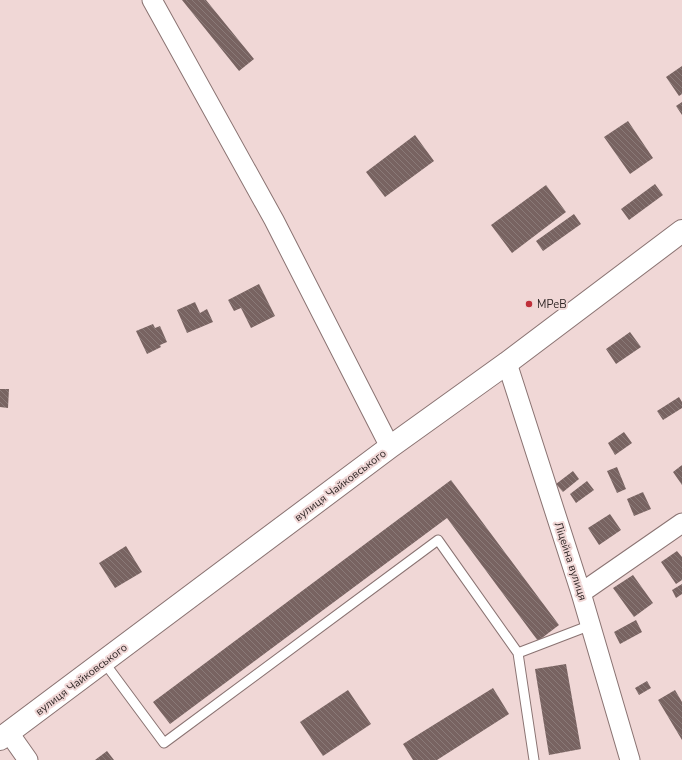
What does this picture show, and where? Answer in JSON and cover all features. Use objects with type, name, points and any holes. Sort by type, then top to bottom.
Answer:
[{"type":"street","points":[[152,0],[274,220],[390,447]]},
{"type":"street","name":"вулиця Чайковського","points":[[4,736],[390,447],[507,363],[682,232]]},
{"type":"street","name":"Ліцейна вулиця","points":[[507,363],[591,625],[630,760]]},
{"type":"street","points":[[581,593],[682,523]]},
{"type":"street","points":[[4,736],[28,760]]},
{"type":"lane","points":[[104,662],[164,743],[438,540],[518,653],[534,760]]},
{"type":"lane","points":[[518,653],[591,625]]},
{"type":"building","points":[[182,0],[206,0],[254,59],[239,71]]},
{"type":"building","points":[[682,66],[682,94],[679,96],[666,77]]},
{"type":"building","points":[[682,102],[682,115],[676,106]]},
{"type":"building","points":[[628,121],[653,158],[630,174],[604,137]]},
{"type":"building","points":[[415,135],[434,161],[385,197],[366,172]]},
{"type":"building","points":[[655,184],[663,195],[629,220],[621,209]]},
{"type":"building","points":[[546,185],[566,212],[512,253],[491,225]]},
{"type":"building","points":[[574,214],[581,224],[543,251],[536,241]]},
{"type":"building","points":[[259,284],[275,316],[251,328],[241,308],[234,311],[228,300]]},
{"type":"building","points":[[195,302],[200,313],[207,309],[213,322],[187,333],[177,310]]},
{"type":"building","points":[[153,324],[155,328],[160,326],[167,342],[160,345],[161,347],[147,354],[136,331]]},
{"type":"building","points":[[630,332],[641,347],[616,364],[606,349]]},
{"type":"building","points":[[0,389],[9,389],[8,408],[0,407]]},
{"type":"building","points":[[679,397],[682,402],[682,408],[663,420],[657,411]]},
{"type":"building","points":[[624,432],[632,443],[615,455],[608,443]]},
{"type":"building","points":[[682,465],[682,485],[673,472]]},
{"type":"building","points":[[617,467],[626,489],[617,493],[607,471]]},
{"type":"building","points":[[573,471],[579,479],[563,492],[556,484]]},
{"type":"building","points":[[451,480],[559,625],[538,641],[447,518],[170,724],[153,702]]},
{"type":"building","points":[[587,481],[594,490],[576,503],[570,494]]},
{"type":"building","points":[[643,492],[651,509],[634,516],[627,499]]},
{"type":"building","points":[[610,514],[621,530],[599,545],[588,528]]},
{"type":"building","points":[[126,546],[142,572],[115,588],[99,563]]},
{"type":"building","points":[[677,551],[682,557],[682,580],[676,584],[661,562]]},
{"type":"building","points":[[633,575],[653,603],[634,617],[613,588]]},
{"type":"building","points":[[682,584],[682,594],[676,598],[672,590]]},
{"type":"building","points":[[636,620],[642,632],[620,644],[614,632]]},
{"type":"building","points":[[566,664],[581,749],[549,755],[535,669]]},
{"type":"building","points":[[647,681],[651,688],[639,695],[635,688]]},
{"type":"building","points":[[493,688],[509,714],[437,760],[413,760],[403,744]]},
{"type":"building","points":[[348,690],[371,724],[323,756],[300,722]]},
{"type":"building","points":[[675,690],[682,702],[682,740],[658,700]]},
{"type":"building","points":[[107,751],[114,760],[95,760]]},
{"type":"place","name":"МРеВ","points":[[529,304]]}]
